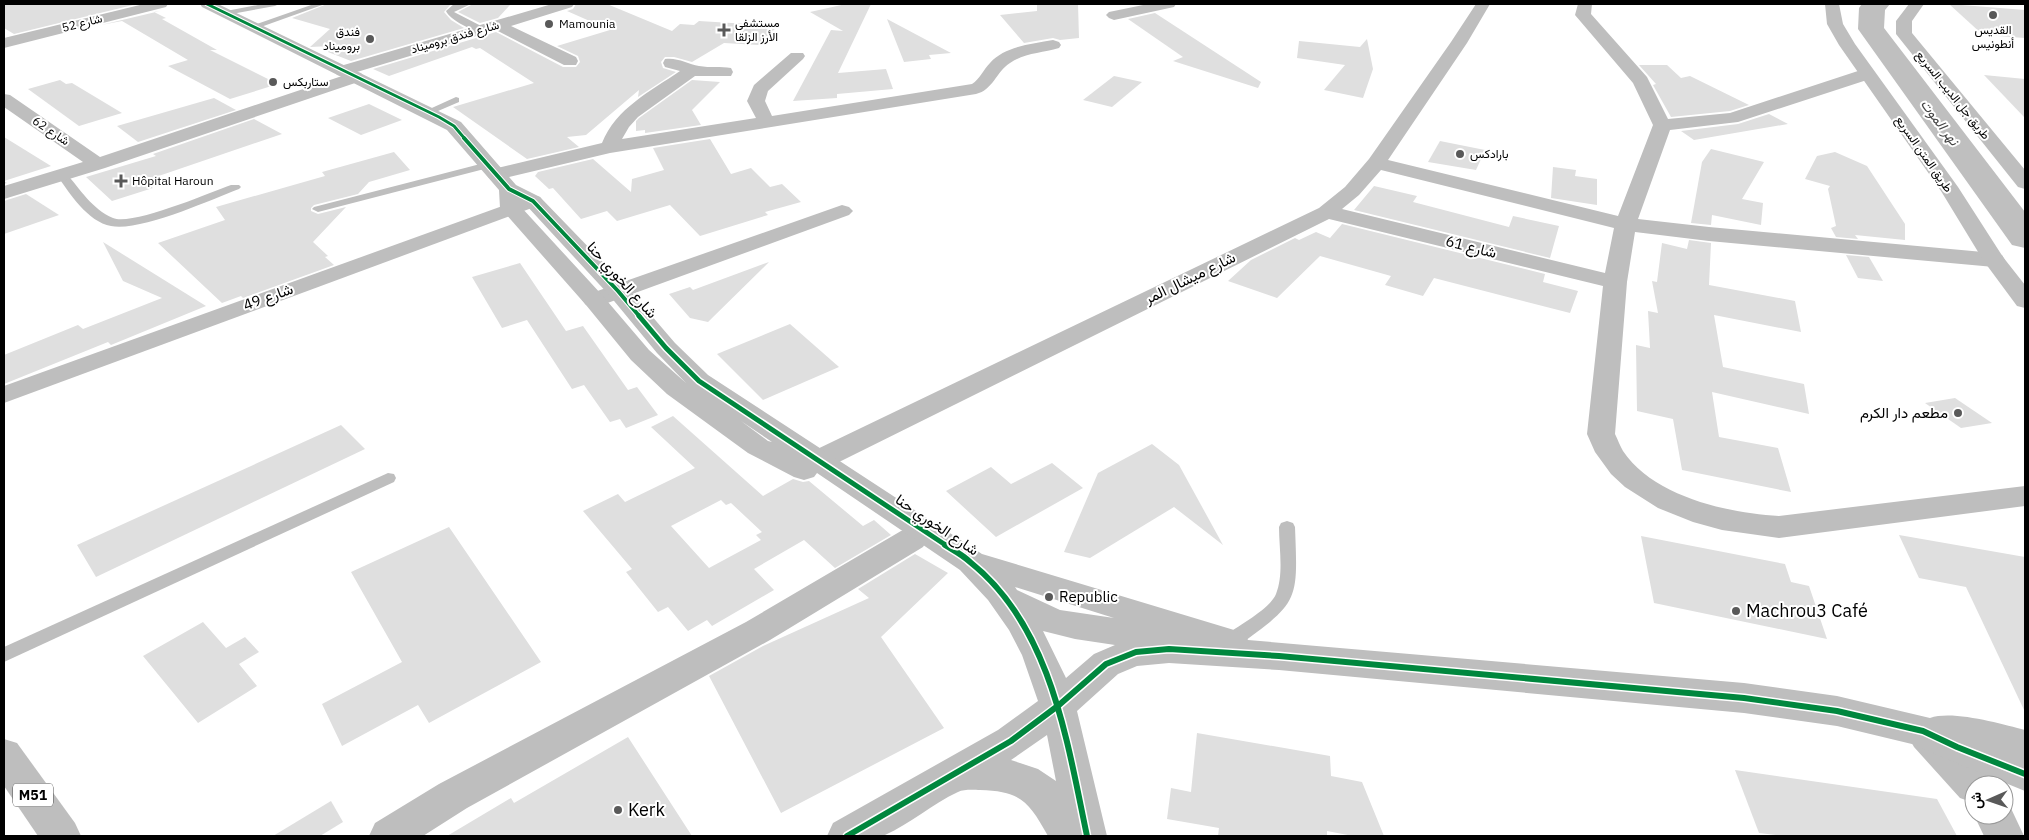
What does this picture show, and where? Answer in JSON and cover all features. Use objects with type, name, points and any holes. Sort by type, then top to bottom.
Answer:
[{"type":"main road","name":"شارع 52","points":[[4,43],[161,4]]},
{"type":"main road","name":"شارع فندق بروميناد","points":[[4,192],[98,164],[349,74],[567,4]]},
{"type":"main road","points":[[1114,15],[1169,4]]},
{"type":"main road","name":"شارع ميشال المر","points":[[819,460],[1326,212],[1352,191],[1376,163],[1459,43],[1483,4]]},
{"type":"main road","points":[[1585,4],[1583,15],[1641,81],[1662,125],[1626,224],[1615,282],[1601,434],[1609,453],[1625,472],[1649,490],[1680,506],[1713,518],[1747,525],[1780,526],[2025,496]]},
{"type":"main road","name":"طريق جل الديب السريع","points":[[1917,4],[1904,21],[1904,34],[2025,184]]},
{"type":"main road","name":"شارع الخوري حنا","points":[[213,6],[454,126],[606,296],[666,348],[698,381],[971,562],[989,578],[1007,599],[1024,624],[1059,705],[1087,836]]},
{"type":"main road","name":"طريق المتن السريع","points":[[1829,11],[1847,45],[1951,191],[1994,260],[2025,301]]},
{"type":"main road","points":[[489,28],[570,61]]},
{"type":"main road","name":"شارع 49","points":[[4,395],[507,187],[610,147],[976,89],[982,87],[996,66],[1013,53],[1053,46]]},
{"type":"main road","points":[[766,121],[756,102],[760,88],[797,56]]},
{"type":"main road","points":[[671,63],[687,66],[692,69],[691,71]]},
{"type":"main road","points":[[610,147],[613,135],[630,115],[691,71],[725,72]]},
{"type":"main road","points":[[1662,125],[1732,118],[1867,74]]},
{"type":"main road","name":"شارع 62","points":[[4,99],[98,164]]},
{"type":"main road","points":[[1376,163],[1626,224],[1709,234],[1994,260]]},
{"type":"main road","points":[[606,296],[842,211]]},
{"type":"main road","name":"شارع 61","points":[[1326,212],[1615,282]]},
{"type":"main road","name":"شارع الخوري حنا","points":[[606,296],[640,355],[676,388],[758,447],[803,470],[912,539],[971,562]]},
{"type":"main road","points":[[389,836],[453,796],[758,631],[912,539]]},
{"type":"main road","points":[[971,562],[1279,656]]},
{"type":"main road","points":[[1007,599],[1053,621],[1075,626],[1279,656]]},
{"type":"main road","points":[[847,836],[1011,741],[1059,705],[1106,664],[1136,652],[1169,648],[1279,656],[1744,698],[1837,712],[1923,731],[1976,734],[2025,746]]},
{"type":"main road","points":[[1923,731],[1966,751],[2025,774]]},
{"type":"main road","points":[[1923,731],[1964,775]]},
{"type":"main road","name":"M51","points":[[4,755],[61,836]]},
{"type":"main road","points":[[953,774],[994,775],[1021,780],[1034,786],[1045,796],[1070,836]]},
{"type":"lane","points":[[213,6],[275,4]]},
{"type":"lane","points":[[255,26],[321,4]]},
{"type":"lane","points":[[467,4],[457,6],[450,11],[452,15],[489,28]]},
{"type":"lane","points":[[428,112],[456,100]]},
{"type":"lane","points":[[62,175],[93,212],[113,223],[144,220],[235,187]]},
{"type":"lane","points":[[318,209],[507,187]]},
{"type":"lane","points":[[4,655],[388,478]]},
{"type":"lane","points":[[1231,641],[1273,609],[1283,598],[1287,584],[1287,527]]},
{"type":"building","points":[[4,4],[137,4],[14,34],[4,28]]},
{"type":"building","points":[[327,4],[451,4],[444,12],[451,20],[464,28],[351,61],[328,52],[331,46],[310,47],[330,29],[292,18]]},
{"type":"building","points":[[473,4],[511,4],[498,18],[480,23],[458,12]]},
{"type":"building","points":[[576,4],[607,4],[672,31],[680,24],[694,25],[699,21],[778,26],[758,45],[724,43],[692,62],[674,57],[665,57],[661,62],[663,68],[676,72],[638,97],[639,90],[586,135],[567,137],[579,147],[527,159],[453,107],[534,83],[480,48],[472,47],[389,76],[373,69],[496,32],[563,67],[576,67],[580,62],[578,56],[557,46],[610,30],[567,11],[573,9]]},
{"type":"building","points":[[846,4],[871,4],[838,73],[886,69],[893,89],[837,94],[837,98],[793,101],[831,30],[843,31],[810,12]]},
{"type":"building","points":[[1037,4],[1078,4],[1079,38],[1060,40],[1053,38],[1024,43],[1000,15],[1037,11]]},
{"type":"building","points":[[1949,4],[2025,10],[2025,38],[1983,35]]},
{"type":"building","points":[[155,12],[166,18],[162,19],[217,50],[210,50],[278,84],[230,99],[168,66],[188,60],[122,21],[101,25]]},
{"type":"building","points":[[1155,13],[1261,82],[1258,88],[1173,61],[1183,57],[1128,19]]},
{"type":"building","points":[[887,19],[951,53],[929,55],[931,59],[904,62]]},
{"type":"building","points":[[1367,39],[1373,69],[1363,98],[1324,90],[1345,65],[1297,58],[1299,41],[1360,47]]},
{"type":"building","points":[[1639,65],[1667,65],[1681,78],[1690,76],[1749,105],[1730,111],[1671,117],[1653,85],[1656,84]]},
{"type":"building","points":[[1984,75],[2025,79],[2025,118]]},
{"type":"building","points":[[1114,76],[1142,82],[1112,107],[1083,100]]},
{"type":"building","points":[[60,80],[66,84],[72,83],[122,113],[79,126],[28,89]]},
{"type":"building","points":[[692,80],[720,82],[692,110],[701,125],[645,133],[645,130],[636,131],[636,121],[639,118]]},
{"type":"building","points":[[214,98],[236,110],[138,142],[117,126]]},
{"type":"building","points":[[369,104],[402,120],[361,135],[328,118]]},
{"type":"building","points":[[1769,114],[1788,124],[1694,140],[1681,131],[1738,124]]},
{"type":"building","points":[[254,119],[282,134],[144,181],[153,188],[112,201],[86,177],[156,156],[153,154]]},
{"type":"building","points":[[4,137],[51,166],[4,181]]},
{"type":"building","points":[[710,139],[731,174],[751,168],[770,187],[782,184],[801,202],[765,212],[768,215],[700,236],[670,205],[617,221],[607,211],[581,219],[553,188],[549,189],[535,176],[538,172],[593,159],[631,192],[632,179],[664,170],[653,148]]},
{"type":"building","points":[[1440,141],[1485,150],[1476,170],[1428,162]]},
{"type":"building","points":[[1711,149],[1764,162],[1742,199],[1763,203],[1761,225],[1712,215],[1711,225],[1691,223],[1702,162]]},
{"type":"building","points":[[394,152],[410,170],[369,182],[358,194],[314,205],[311,208],[311,211],[318,214],[346,207],[313,242],[328,256],[325,257],[334,265],[243,298],[241,296],[222,303],[158,243],[225,220],[216,207],[325,176],[322,172]]},
{"type":"building","points":[[1835,152],[1867,166],[1905,224],[1905,240],[1855,235],[1858,239],[1836,237],[1831,228],[1836,226],[1828,189],[1830,186],[1805,179],[1817,156]]},
{"type":"building","points":[[1553,167],[1576,170],[1575,176],[1597,179],[1597,205],[1551,198]]},
{"type":"building","points":[[1374,186],[1417,196],[1413,202],[1509,227],[1513,216],[1559,226],[1550,258],[1354,210]]},
{"type":"building","points":[[26,194],[59,215],[4,234],[4,201]]},
{"type":"building","points":[[1342,224],[1545,274],[1543,282],[1578,291],[1570,313],[1434,278],[1423,296],[1385,285],[1391,276],[1320,256],[1277,298],[1228,281],[1251,260],[1295,238],[1299,240],[1316,232],[1330,238]]},
{"type":"building","points":[[1689,240],[1711,243],[1709,285],[1795,301],[1801,332],[1714,315],[1723,367],[1804,384],[1809,414],[1712,392],[1719,437],[1778,448],[1791,492],[1682,470],[1673,419],[1637,411],[1636,345],[1650,348],[1648,311],[1658,313],[1652,281],[1657,282],[1662,243],[1687,249]]},
{"type":"building","points":[[103,242],[206,306],[111,345],[108,342],[4,384],[4,355],[78,325],[83,329],[162,298],[123,281]]},
{"type":"building","points":[[1846,255],[1869,257],[1883,281],[1858,278]]},
{"type":"building","points":[[769,262],[708,322],[690,318],[669,294],[690,287],[693,290]]},
{"type":"building","points":[[520,263],[566,331],[583,326],[628,390],[637,387],[658,415],[626,428],[620,419],[610,422],[584,385],[572,389],[527,320],[502,328],[472,277]]},
{"type":"building","points":[[790,324],[839,367],[763,400],[717,354]]},
{"type":"building","name":"مطعم دار الكرم","points":[[1955,398],[1992,423],[1961,428],[1925,403]]},
{"type":"building","points":[[673,416],[763,496],[793,479],[803,482],[809,481],[863,526],[874,520],[891,535],[835,568],[804,540],[754,569],[774,590],[712,626],[707,620],[688,631],[668,607],[658,612],[626,572],[632,569],[583,511],[618,494],[625,502],[695,468],[651,427]],"holes":[[[721,500],[726,505],[731,503],[762,532],[756,535],[761,540],[709,568],[671,526]]]},
{"type":"building","points":[[341,425],[365,449],[96,577],[77,545]]},
{"type":"building","points":[[1152,444],[1179,465],[1223,545],[1174,507],[1090,558],[1064,552],[1098,473]]},
{"type":"building","points":[[1052,463],[1083,488],[996,537],[946,491],[991,467],[1011,484]]},
{"type":"building","points":[[449,527],[541,662],[429,723],[418,705],[342,746],[322,704],[402,662],[351,572]]},
{"type":"building","points":[[1899,535],[2025,557],[2025,712],[1966,587],[1919,578]]},
{"type":"building","points":[[1641,536],[1785,564],[1791,582],[1809,586],[1827,639],[1654,603]]},
{"type":"building","points":[[915,554],[948,573],[881,637],[944,728],[781,813],[709,676],[763,646],[869,598],[858,589]]},
{"type":"building","points":[[203,622],[226,648],[245,637],[259,652],[239,664],[257,686],[198,723],[143,656]]},
{"type":"building","points":[[1197,733],[1330,756],[1331,776],[1362,782],[1384,836],[1353,836],[1327,831],[1327,836],[1218,836],[1219,828],[1167,819],[1171,788],[1191,792]]},
{"type":"building","name":"Kerk","points":[[628,737],[692,836],[447,836],[511,798],[514,803]]},
{"type":"building","points":[[1735,770],[1937,799],[1957,836],[1784,836],[1759,833]]},
{"type":"building","points":[[331,801],[343,822],[320,836],[273,836]]},
{"type":"waterway","name":"نهر الموت","points":[[1877,4],[1872,8],[1871,29],[2025,237]]},
{"type":"cycle path","points":[[207,4],[454,126],[509,189],[533,201],[618,291],[666,348],[699,381],[971,562],[999,591],[1022,622],[1039,655],[1063,724],[1087,836]]},
{"type":"cycle path","points":[[847,836],[1011,741],[1059,705],[1106,664],[1136,652],[1169,649],[1279,656],[1744,698],[1837,711],[1923,731],[1957,747],[2025,774]]},
{"type":"place","name":"القديس أنطونيس","points":[[1993,15]]},
{"type":"place","name":"Mamounia","points":[[549,24]]},
{"type":"place","name":"مستشفى الأرز الزلقا","points":[[724,30]]},
{"type":"place","name":"فندق بروميناد","points":[[370,39]]},
{"type":"place","name":"ستاربكس","points":[[273,82]]},
{"type":"place","name":"بارادكس","points":[[1460,154]]},
{"type":"place","name":"Hôpital Haroun","points":[[121,181]]},
{"type":"place","name":"مطعم دار الكرم","points":[[1958,413]]},
{"type":"place","name":"Republic","points":[[1049,597]]},
{"type":"place","name":"Machrou3 Café","points":[[1736,611]]},
{"type":"place","name":"Kerk","points":[[618,810]]}]
